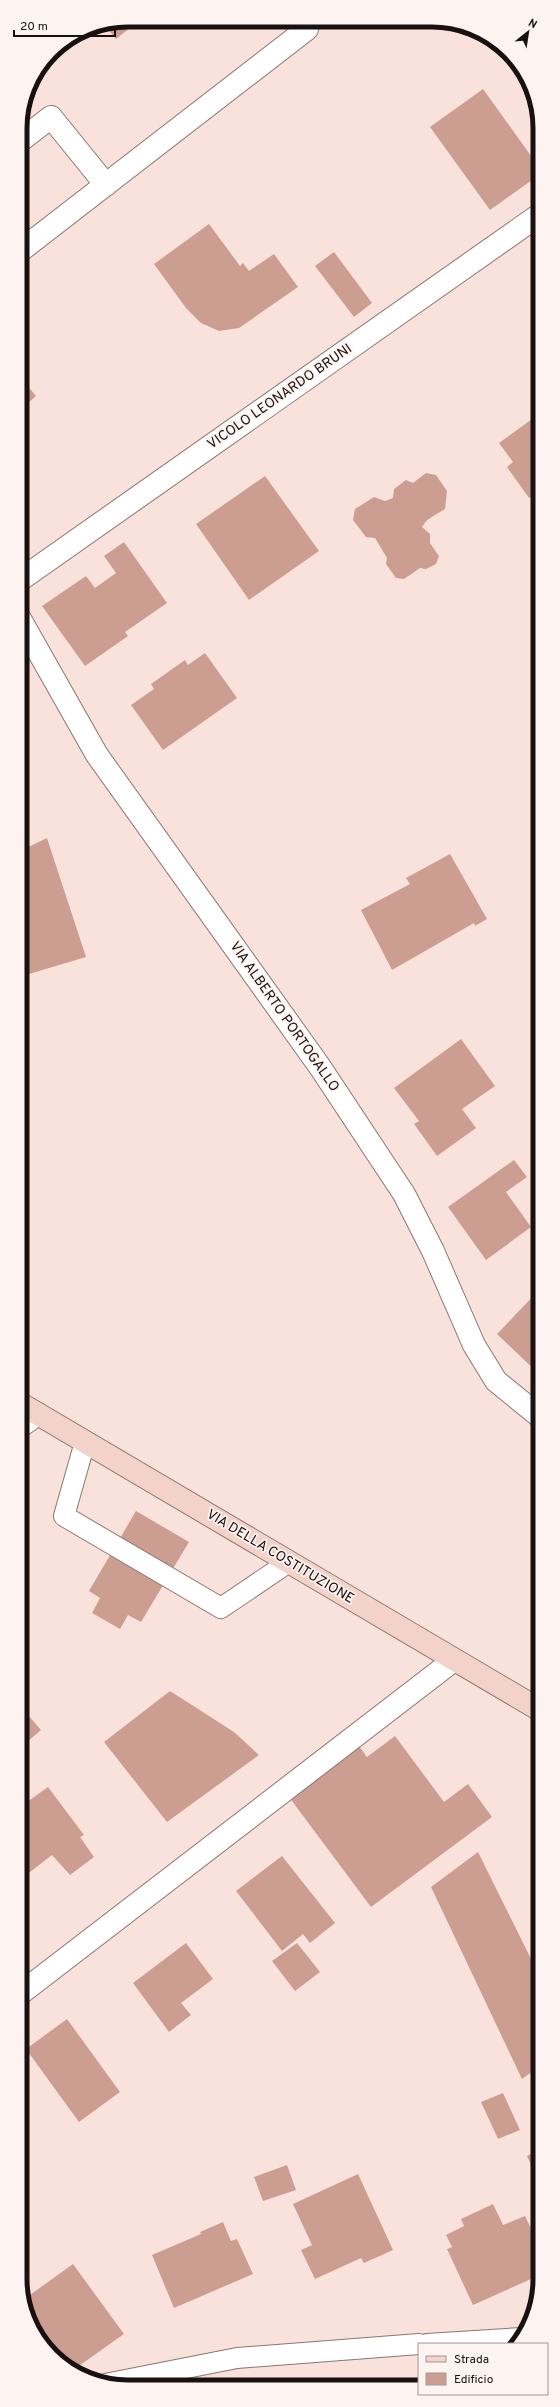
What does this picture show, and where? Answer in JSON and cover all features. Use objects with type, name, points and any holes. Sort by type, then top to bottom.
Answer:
[{"type":"main road","name":"VIA DELLA COSTITUZIONE","points":[[27,1415],[85,1442],[533,1706]]},
{"type":"street","points":[[27,245],[308,29]]},
{"type":"street","points":[[27,136],[51,117],[106,185]]},
{"type":"street","name":"VICOLO LEONARDO BRUNI","points":[[27,575],[533,219]]},
{"type":"street","name":"VIA ALBERTO PORTOGALLO","points":[[27,631],[97,755],[320,1066],[404,1194],[433,1251],[474,1345],[496,1380],[533,1410]]},
{"type":"street","points":[[27,1988],[454,1660]]},
{"type":"lane","points":[[85,1442],[64,1516],[221,1608],[289,1562]]},
{"type":"lane","points":[[442,2343],[514,2338]]},
{"type":"lane","points":[[126,2380],[237,2358],[418,2344]]},
{"type":"building","points":[[131,27],[116,39],[108,29]]},
{"type":"building","points":[[483,89],[533,159],[533,179],[490,210],[430,127]]},
{"type":"building","points":[[209,224],[240,266],[243,263],[249,271],[274,254],[298,287],[239,328],[219,331],[201,323],[186,308],[154,264]]},
{"type":"building","points":[[334,252],[372,303],[354,317],[315,266]]},
{"type":"building","points":[[27,385],[36,396],[27,404]]},
{"type":"building","points":[[533,418],[533,495],[529,498],[507,467],[513,462],[499,443]]},
{"type":"building","points":[[426,473],[436,475],[447,491],[445,509],[427,520],[422,527],[430,534],[430,543],[439,556],[436,564],[426,569],[420,568],[404,579],[396,578],[386,564],[387,558],[375,538],[366,537],[353,520],[355,509],[374,497],[385,501],[393,498],[394,489],[406,480],[413,483]]},
{"type":"building","points":[[265,476],[319,551],[249,600],[196,524]]},
{"type":"building","points":[[124,542],[167,603],[125,632],[128,636],[85,666],[42,606],[86,576],[95,588],[116,573],[104,556]]},
{"type":"building","points":[[205,653],[237,698],[163,750],[131,705],[154,689],[151,684],[185,660],[188,665]]},
{"type":"building","points":[[47,838],[86,957],[29,974],[27,968],[27,848]]},
{"type":"building","points":[[450,854],[487,919],[475,926],[474,923],[392,970],[361,910],[410,884],[406,878]]},
{"type":"building","points":[[461,1039],[495,1086],[462,1109],[476,1128],[437,1156],[414,1124],[419,1121],[394,1088]]},
{"type":"building","points":[[514,1160],[527,1177],[506,1192],[531,1227],[486,1260],[448,1207]]},
{"type":"building","points":[[533,1296],[533,1368],[497,1334]]},
{"type":"building","points":[[136,1511],[189,1542],[141,1622],[128,1615],[120,1629],[92,1613],[100,1598],[89,1591]]},
{"type":"building","points":[[170,1691],[234,1732],[259,1755],[167,1822],[104,1742]]},
{"type":"building","points":[[27,1714],[41,1730],[27,1742]]},
{"type":"building","points":[[395,1736],[444,1802],[468,1784],[492,1817],[371,1907],[289,1797],[359,1746],[367,1757]]},
{"type":"building","points":[[48,1787],[84,1835],[80,1837],[94,1857],[70,1875],[52,1855],[27,1874],[27,1802]]},
{"type":"building","points":[[478,1852],[533,1963],[533,2071],[522,2079],[431,1887]]},
{"type":"building","points":[[282,1856],[335,1923],[310,1943],[303,1934],[282,1951],[236,1891]]},
{"type":"building","points":[[186,1943],[213,1979],[181,2003],[191,2015],[169,2032],[133,1983]]},
{"type":"building","points":[[297,1943],[320,1972],[295,1991],[272,1961]]},
{"type":"building","points":[[67,2019],[120,2092],[79,2122],[27,2050],[27,2048]]},
{"type":"building","points":[[503,2093],[520,2130],[498,2139],[481,2102]]},
{"type":"building","points":[[533,2153],[533,2169],[527,2156]]},
{"type":"building","points":[[287,2165],[296,2190],[263,2201],[254,2177]]},
{"type":"building","points":[[358,2174],[393,2250],[364,2263],[361,2258],[315,2279],[301,2250],[312,2245],[293,2204]]},
{"type":"building","points":[[493,2204],[503,2225],[525,2216],[533,2233],[533,2278],[473,2305],[447,2249],[452,2247],[446,2235],[464,2226],[461,2219]]},
{"type":"building","points":[[223,2222],[231,2241],[237,2239],[253,2274],[174,2308],[152,2255],[201,2234],[200,2232]]},
{"type":"building","points":[[73,2264],[124,2334],[78,2366],[67,2359],[52,2346],[44,2335],[37,2324],[30,2305],[29,2296]]}]
